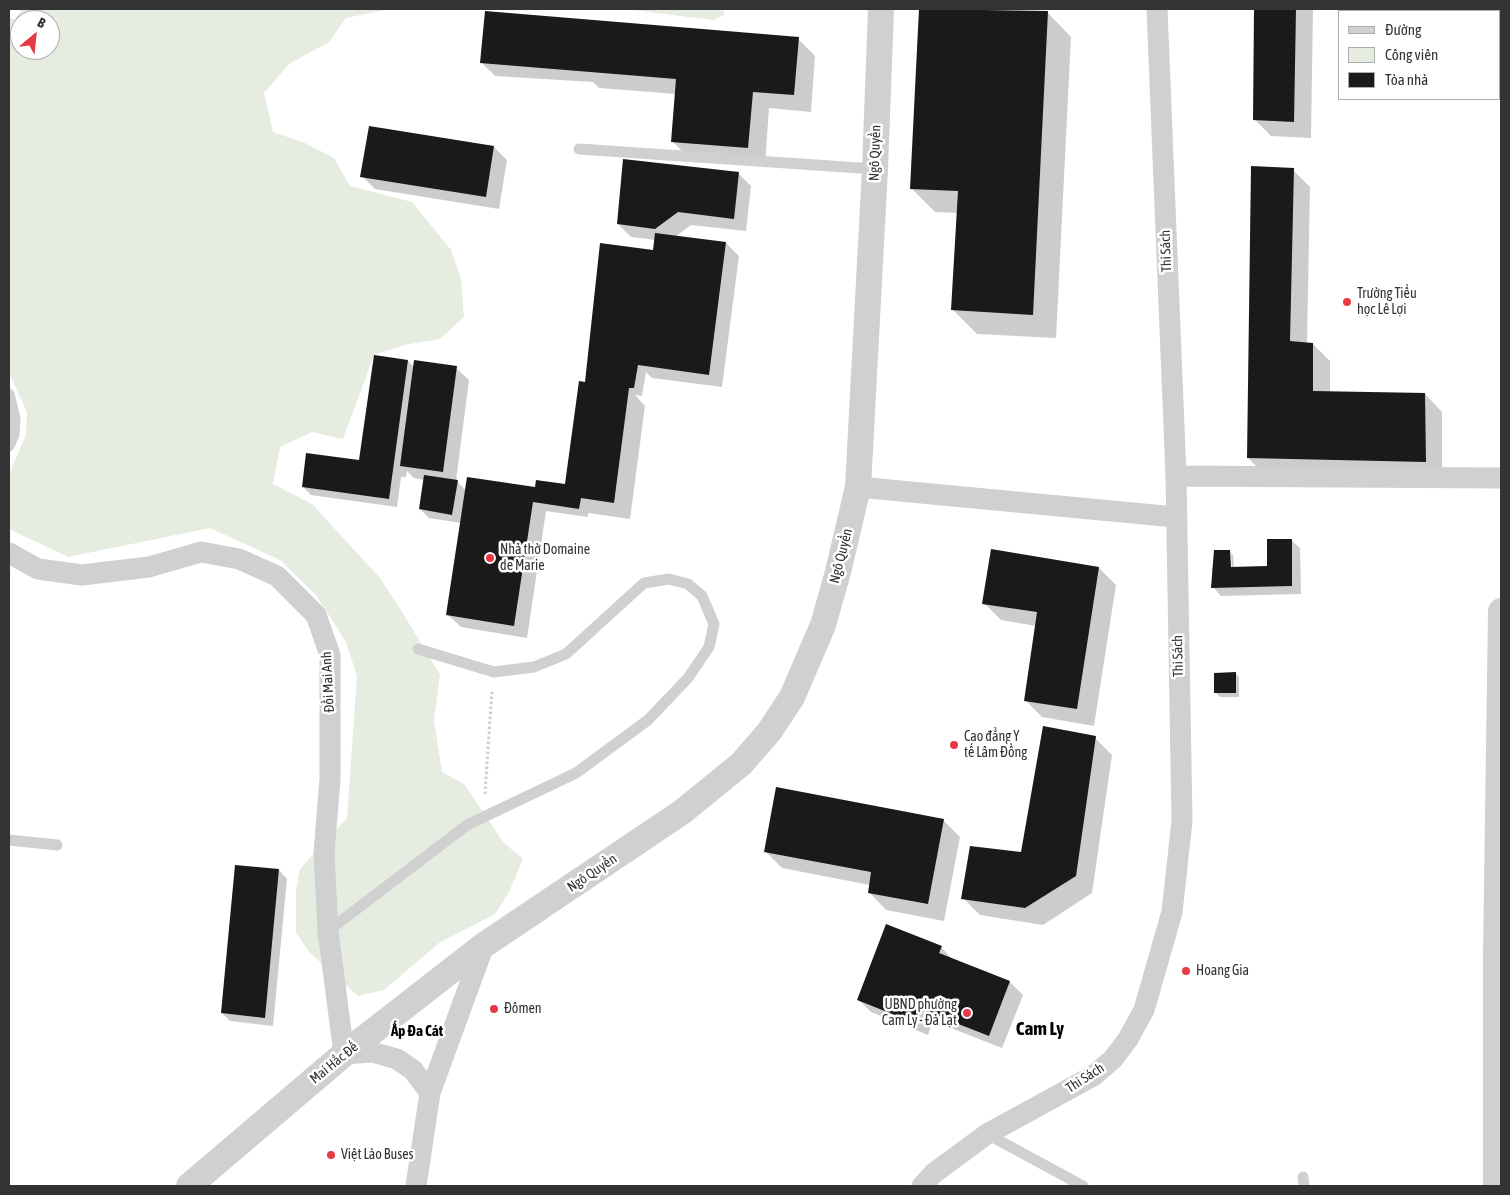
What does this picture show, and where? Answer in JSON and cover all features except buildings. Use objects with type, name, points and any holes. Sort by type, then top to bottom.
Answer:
[{"type":"street","name":"Ngô Quyền","points":[[484,945],[682,812],[741,764],[769,732],[792,697],[823,625],[838,572],[858,487],[875,169],[880,9]]},
{"type":"street","name":"Thi Sách","points":[[922,1186],[934,1173],[986,1134],[1093,1076],[1113,1059],[1128,1039],[1144,1010],[1172,912],[1182,821],[1175,518],[1176,476],[1158,9]]},
{"type":"street","points":[[1176,476],[1501,478]]},
{"type":"street","points":[[858,487],[1175,518]]},
{"type":"street","name":"Đồi Mai Anh","points":[[9,553],[38,569],[82,575],[149,567],[201,552],[239,558],[277,576],[316,615],[330,655],[330,779],[324,854],[328,931],[344,1054]]},
{"type":"street","points":[[1496,1186],[1496,954],[1501,611]]},
{"type":"street","points":[[416,1186],[430,1093],[484,945]]},
{"type":"street","name":"Mai Hắc Đế","points":[[189,1186],[344,1054],[484,945]]},
{"type":"street","points":[[344,1054],[372,1052],[397,1058],[413,1070],[430,1093]]},
{"type":"lane","points":[[579,149],[875,169]]},
{"type":"lane","points":[[9,394],[15,418],[14,435],[9,446]]},
{"type":"lane","points":[[328,931],[467,825],[576,773],[648,720],[688,678],[709,647],[714,624],[702,596],[688,584],[669,579],[644,583],[566,654],[534,667],[494,672],[418,649]]},
{"type":"lane","points":[[9,840],[57,845]]},
{"type":"lane","points":[[986,1134],[1083,1186]]},
{"type":"path","points":[[483,817],[494,672]]},
{"type":"green space","points":[[22,9],[389,9],[346,18],[329,42],[289,64],[264,93],[273,132],[305,143],[334,158],[350,186],[412,202],[451,250],[461,279],[464,317],[440,339],[404,345],[374,355],[343,439],[312,432],[280,447],[273,484],[312,504],[380,578],[440,675],[434,720],[442,772],[464,784],[504,843],[523,859],[509,892],[495,914],[439,943],[384,990],[358,996],[309,952],[296,932],[296,890],[300,869],[347,818],[357,676],[346,642],[316,595],[280,560],[210,528],[68,557],[9,529],[9,474],[26,435],[27,412],[9,373],[9,17],[10,60],[60,60],[60,10]]},
{"type":"green space","points":[[624,9],[722,9],[725,15],[713,20]]},
{"type":"place","name":"Trường Tiểu học Lê Lợi","points":[[1347,302]]},
{"type":"place","name":"Nhà thờ Domaine de Marie","points":[[490,558]]},
{"type":"place","name":"Cao đẳng Y tế Lâm Đồng","points":[[954,745]]},
{"type":"place","name":"Hoang Gia","points":[[1186,971]]},
{"type":"place","name":"Đômen","points":[[494,1009]]},
{"type":"place","name":"UBND phường Cam Ly - Đà Lạt","points":[[967,1013]]},
{"type":"place","name":"Việt Lào Buses","points":[[331,1155]]},
{"type":"district","name":"Cam Ly","points":[[1040,1029]]},
{"type":"district","name":"Ấp Đa Cát","points":[[417,1031]]}]
